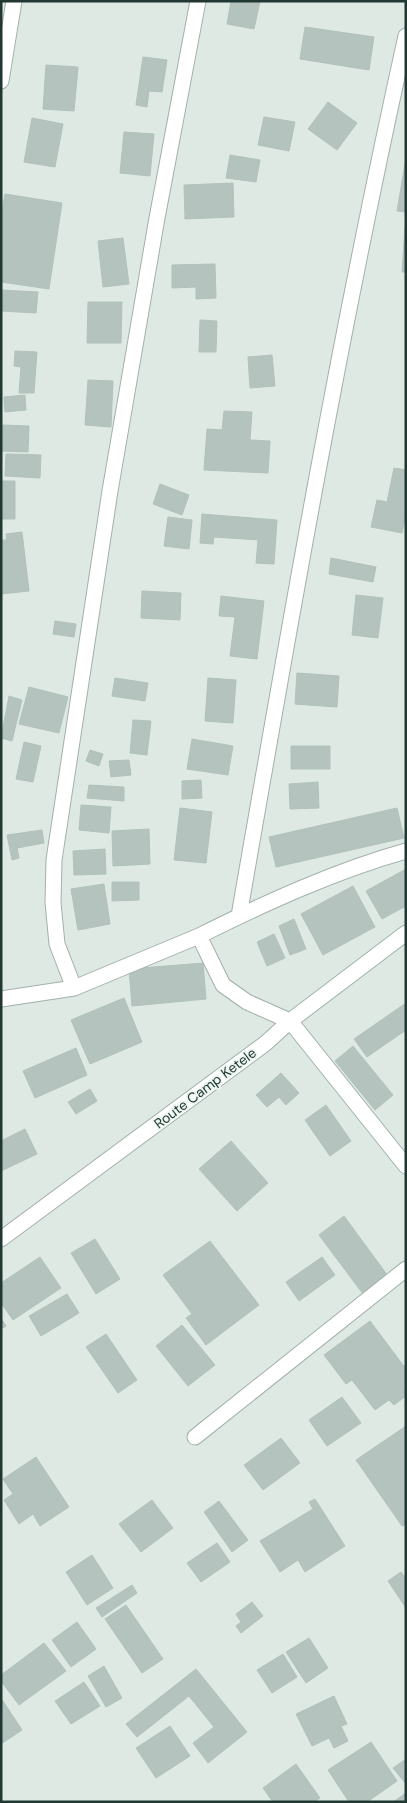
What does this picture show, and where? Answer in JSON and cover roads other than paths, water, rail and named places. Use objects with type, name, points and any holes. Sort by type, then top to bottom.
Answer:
[{"type":"street","points":[[1,81],[14,1]]},
{"type":"street","points":[[74,988],[57,944],[53,903],[54,860],[112,481],[157,218],[198,1]]},
{"type":"street","points":[[239,916],[297,581],[366,217],[406,36]]},
{"type":"street","points":[[1,1000],[74,988],[199,936],[239,916],[370,862],[406,851]]},
{"type":"street","name":"Route Camp Ketele","points":[[1,1239],[266,1043],[290,1020],[406,933]]},
{"type":"street","points":[[199,936],[223,985],[247,1002],[290,1020],[406,1166]]},
{"type":"street","points":[[195,1437],[406,1269]]}]
